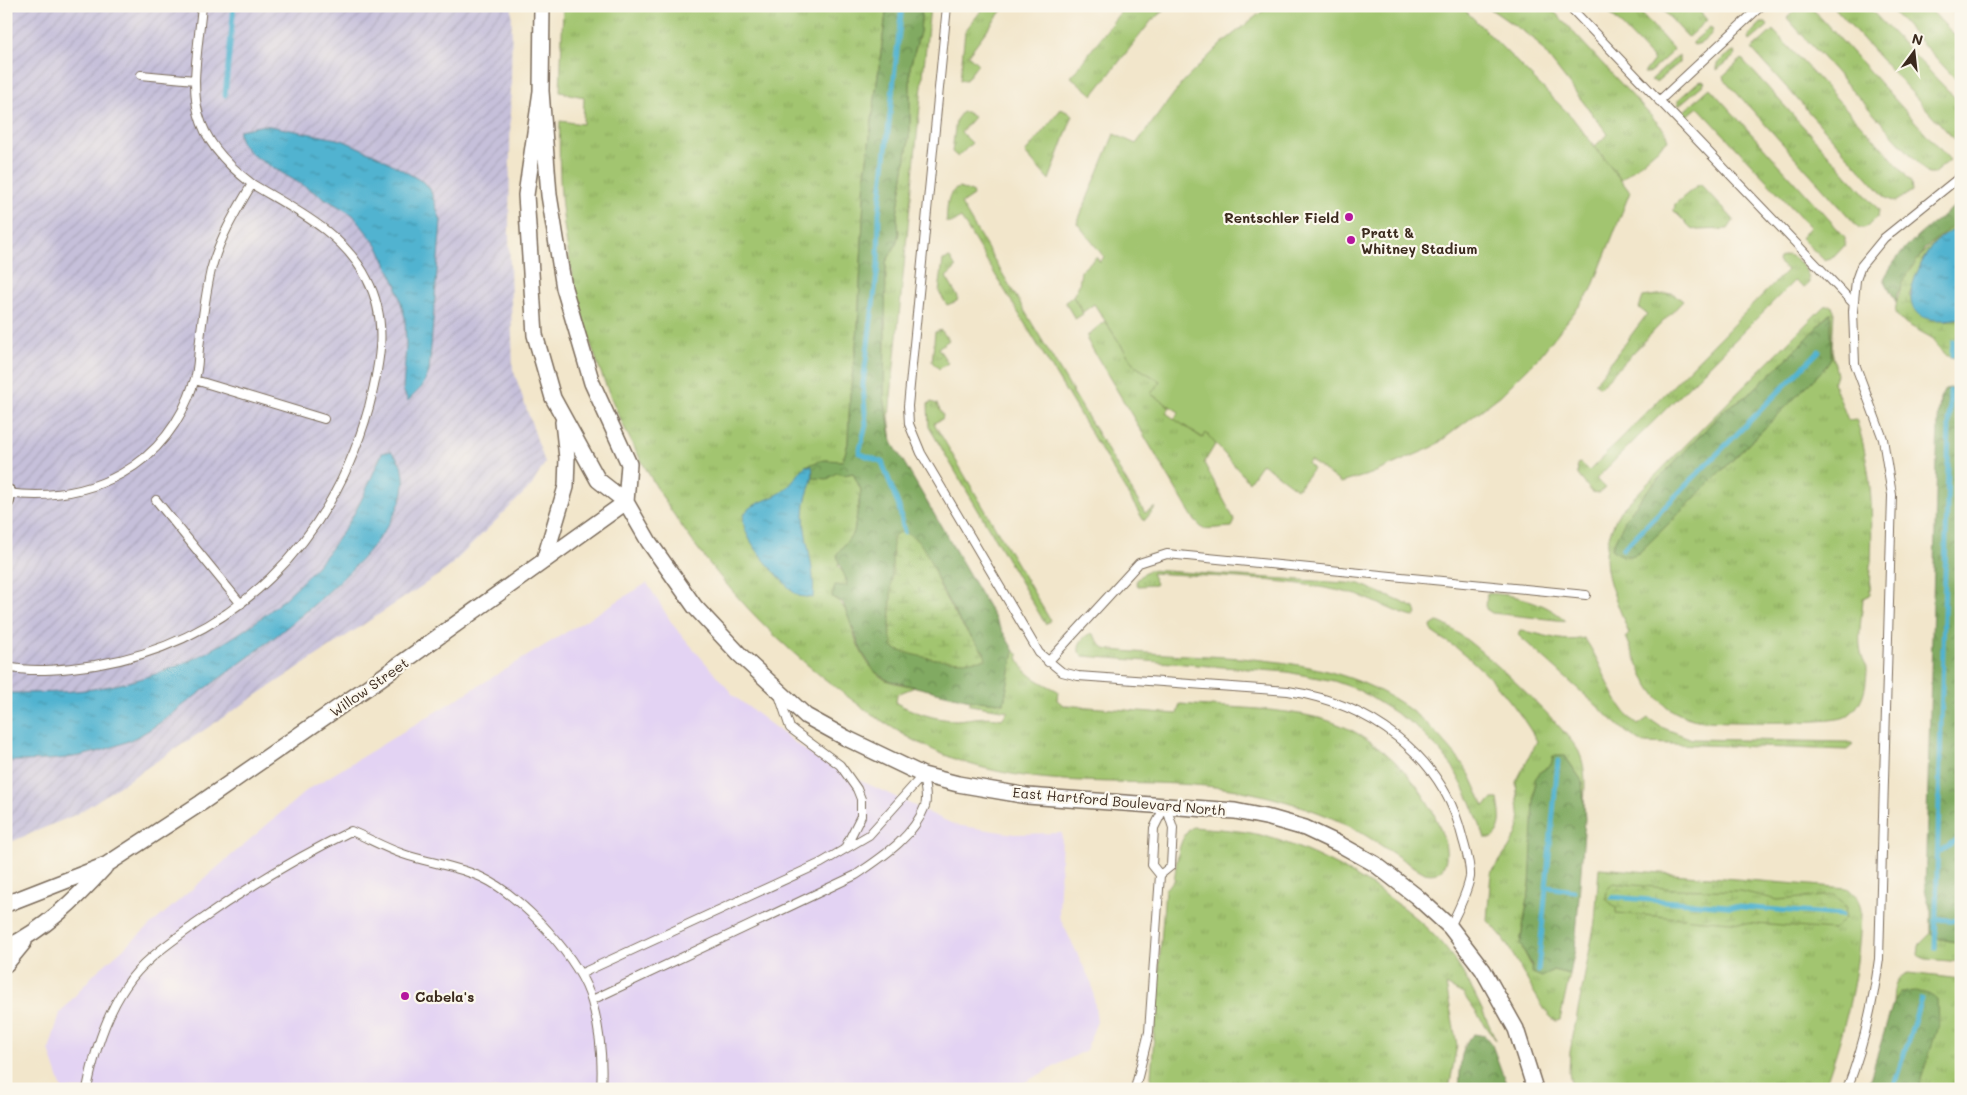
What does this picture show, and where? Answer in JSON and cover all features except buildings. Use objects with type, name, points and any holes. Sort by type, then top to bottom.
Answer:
[{"type":"street","points":[[542,6],[541,91],[549,195],[564,288],[592,383],[629,464],[626,502]]},
{"type":"street","points":[[541,91],[526,195],[531,291],[536,335],[553,398],[598,480],[626,502]]},
{"type":"street","points":[[544,561],[566,487],[563,415]]},
{"type":"street","name":"Willow Street","points":[[6,904],[106,865],[202,803],[346,703],[626,502]]},
{"type":"street","name":"East Hartford Boulevard North","points":[[626,502],[649,542],[695,607],[740,655],[806,716],[846,738],[924,775],[958,784],[1026,796],[1235,811],[1270,818],[1305,828],[1375,864],[1416,896],[1450,927],[1483,970],[1516,1029],[1535,1089]]},
{"type":"street","name":"Willow Street","points":[[6,948],[30,936],[78,897],[106,865]]},
{"type":"street","points":[[6,964],[30,936]]},
{"type":"lane","points":[[6,667],[20,670],[66,669],[114,661],[170,644],[220,619],[241,604],[299,549],[337,491],[365,420],[379,370],[381,345],[381,320],[367,279],[347,249],[320,225],[252,184],[229,166],[212,147],[197,111],[194,95],[202,6]]},
{"type":"lane","points":[[947,6],[908,406],[909,424],[921,453],[1039,653],[1062,672],[1078,676],[1288,691],[1317,696],[1372,718],[1414,752],[1448,797],[1458,820],[1470,876],[1450,927]]},
{"type":"lane","points":[[1569,6],[1853,303]]},
{"type":"lane","points":[[1659,101],[1761,6]]},
{"type":"lane","points":[[141,75],[196,80]]},
{"type":"lane","points":[[1847,1089],[1858,1061],[1872,1008],[1879,958],[1892,495],[1883,439],[1855,364],[1853,303],[1856,280],[1861,266],[1872,251],[1961,176]]},
{"type":"lane","points":[[7,496],[57,495],[93,488],[129,470],[151,452],[168,434],[185,405],[195,380],[212,268],[232,217],[252,184]]},
{"type":"lane","points":[[195,380],[324,419]]},
{"type":"lane","points":[[156,500],[241,604]]},
{"type":"lane","points":[[1048,662],[1139,563],[1158,555],[1175,554],[1586,595]]},
{"type":"lane","points":[[777,690],[790,728],[840,765],[857,789],[861,799],[861,816],[845,848]]},
{"type":"lane","points":[[580,974],[821,863],[869,835],[924,775]]},
{"type":"lane","points":[[592,1000],[856,875],[888,853],[911,831],[926,805],[924,775]]},
{"type":"lane","points":[[1160,875],[1171,866],[1173,828],[1165,805]]},
{"type":"lane","points":[[1135,1089],[1149,1032],[1160,875],[1152,865],[1154,828],[1165,805]]},
{"type":"lane","points":[[87,1089],[100,1042],[122,993],[156,953],[242,890],[351,831],[403,854],[485,878],[526,908],[561,947],[580,974],[592,1000],[600,1040],[601,1089]]},
{"type":"shaded area","points":[[6,6],[512,6],[509,232],[513,369],[545,463],[532,485],[446,570],[77,814],[6,844]]},
{"type":"shaded area","name":"Cabela's","points":[[647,583],[673,625],[734,696],[819,761],[955,825],[1014,834],[1062,833],[1059,916],[1092,984],[1097,1021],[1086,1050],[1012,1089],[62,1089],[49,1050],[60,1013],[95,973],[306,791]]},
{"type":"green space","points":[[563,6],[887,6],[865,175],[858,328],[850,395],[848,443],[843,461],[826,460],[838,473],[853,473],[861,490],[854,532],[838,566],[846,576],[847,587],[832,597],[845,610],[861,651],[875,672],[888,681],[915,687],[897,694],[896,703],[940,719],[956,720],[990,717],[1002,719],[1008,711],[970,705],[970,700],[1004,703],[1014,651],[1018,654],[1019,661],[1027,672],[1058,691],[1057,700],[1063,705],[1177,714],[1180,704],[1270,710],[1323,719],[1364,737],[1400,766],[1415,784],[1428,803],[1438,823],[1445,844],[1446,856],[1441,870],[1437,873],[1425,873],[1365,835],[1335,819],[1303,807],[1253,793],[1205,786],[1044,778],[1012,774],[960,761],[906,736],[872,714],[839,690],[777,637],[720,577],[671,511],[630,439],[598,363],[574,284],[562,203],[560,121],[583,124],[584,97],[560,92]]},
{"type":"green space","points":[[887,6],[922,6],[920,32],[910,67],[910,131],[897,215],[899,233],[896,245],[886,262],[884,397],[892,442],[1014,651],[1004,703],[974,701],[887,680],[874,671],[862,652],[843,603],[832,597],[835,585],[847,586],[837,554],[854,532],[861,490],[853,473],[844,475],[836,473],[828,479],[813,478],[812,466],[805,466],[823,460],[843,461],[848,443],[850,395],[858,328],[865,175]],"holes":[[[892,553],[927,556],[945,595],[959,619],[985,653],[965,660],[927,657],[900,651],[890,633]]]},
{"type":"green space","points":[[922,6],[930,6],[889,416],[892,442],[884,397],[886,262],[896,245],[899,233],[897,215],[910,131],[910,67],[920,32]]},
{"type":"green space","points":[[985,6],[1005,6],[968,55],[978,64],[966,80],[960,80],[965,31]]},
{"type":"green space","points":[[1125,6],[1170,6],[1152,20],[1093,95],[1071,77]]},
{"type":"green space","name":"Pratt & Whitney Stadium","points":[[1269,6],[1461,6],[1571,116],[1630,192],[1591,291],[1539,357],[1501,395],[1433,447],[1371,474],[1341,483],[1310,460],[1308,464],[1313,469],[1297,489],[1262,463],[1249,482],[1206,433],[1203,438],[1174,419],[1179,412],[1151,394],[1160,381],[1135,366],[1094,304],[1083,312],[1073,296],[1079,285],[1081,271],[1096,257],[1100,262],[1104,257],[1077,223],[1114,134],[1136,144],[1182,83],[1221,44]]},
{"type":"green space","points":[[1486,6],[1549,6],[1665,131],[1668,140],[1621,180],[1595,146],[1608,134],[1534,39]]},
{"type":"green space","points":[[1603,6],[1635,6],[1674,50],[1649,73],[1644,73],[1654,60]]},
{"type":"green space","points":[[1659,6],[1695,6],[1707,20],[1688,37]]},
{"type":"green space","points":[[1799,6],[1810,6],[1950,160],[1933,174],[1928,174],[1787,18]]},
{"type":"green space","points":[[1833,6],[1867,6],[1961,104],[1961,147]]},
{"type":"green space","points":[[1888,6],[1927,6],[1961,42],[1961,85]]},
{"type":"green space","points":[[1948,6],[1961,6],[1961,21]]},
{"type":"green space","points":[[1761,23],[1766,23],[1768,26],[1750,41],[1748,39],[1750,34]]},
{"type":"green space","points":[[1710,27],[1713,29],[1706,40],[1694,45],[1692,43]]},
{"type":"green space","points":[[1773,30],[1889,155],[1911,182],[1912,191],[1895,202],[1886,198],[1752,49]]},
{"type":"green space","points":[[1735,52],[1736,55],[1717,70],[1718,64],[1723,58]]},
{"type":"green space","points":[[1679,55],[1679,63],[1656,82],[1651,80]]},
{"type":"green space","points":[[1742,59],[1879,210],[1878,217],[1864,228],[1859,228],[1725,80],[1724,75]]},
{"type":"green space","points":[[1703,81],[1705,83],[1678,106],[1678,100],[1698,82]]},
{"type":"green space","points":[[1710,88],[1845,237],[1845,245],[1834,257],[1824,260],[1801,238],[1810,227],[1698,107],[1686,117],[1684,115],[1684,111]]},
{"type":"green space","points":[[1061,109],[1073,115],[1049,180],[1025,153]]},
{"type":"green space","points":[[962,112],[966,112],[974,117],[961,132],[972,143],[958,157],[952,152],[956,120]]},
{"type":"green space","points":[[1698,185],[1701,185],[1734,220],[1728,229],[1697,230],[1691,228],[1674,211],[1675,204]]},
{"type":"green space","points":[[959,188],[972,192],[973,196],[961,204],[1145,513],[1156,507],[1144,521],[961,218],[951,223],[946,222],[949,197],[951,193]]},
{"type":"green space","points":[[1961,201],[1961,220],[1925,248],[1897,294],[1896,302],[1884,279],[1891,267],[1918,236]]},
{"type":"green space","points":[[1961,220],[1961,227],[1941,237],[1923,259],[1909,296],[1944,321],[1961,318],[1961,360],[1944,355],[1932,338],[1903,322],[1895,313],[1902,285],[1909,272],[1938,238]]},
{"type":"green space","points":[[1787,255],[1803,266],[1808,274],[1809,283],[1804,287],[1794,281],[1596,479],[1606,488],[1598,493],[1592,492],[1578,475],[1577,464],[1580,463],[1589,471],[1787,270],[1778,262],[1779,258]]},
{"type":"green space","points":[[950,258],[956,268],[946,277],[958,297],[957,301],[947,305],[939,292],[943,260]]},
{"type":"green space","points":[[1673,293],[1683,301],[1600,387],[1595,383],[1647,314],[1639,308],[1643,297]]},
{"type":"green space","points":[[1073,296],[1083,314],[1075,319],[1065,302]]},
{"type":"green space","points":[[1831,305],[1834,310],[1832,350],[1837,375],[1833,382],[1848,420],[1856,419],[1867,463],[1870,485],[1872,528],[1870,595],[1863,598],[1860,634],[1861,652],[1867,667],[1865,689],[1856,708],[1845,717],[1836,719],[1797,722],[1748,722],[1708,721],[1689,718],[1666,706],[1651,689],[1626,637],[1629,634],[1611,587],[1606,559],[1607,545],[1612,529],[1620,511],[1824,306]],"holes":[[[1830,313],[1831,358],[1823,370],[1640,552],[1626,518],[1647,491],[1725,409],[1748,395],[1800,346]]]},
{"type":"green space","points":[[1831,312],[1831,358],[1823,370],[1640,552],[1625,556],[1611,549],[1626,518],[1647,491],[1725,409],[1748,395],[1800,346]]},
{"type":"green space","points":[[1105,321],[1135,366],[1160,381],[1151,394],[1170,407],[1166,413],[1202,438],[1206,433],[1216,443],[1204,463],[1235,521],[1232,527],[1203,529],[1195,521],[1087,340],[1088,335]]},
{"type":"green space","points":[[941,330],[949,340],[938,348],[948,363],[939,369],[932,362],[935,332]]},
{"type":"green space","points":[[1961,386],[1961,943],[1940,939],[1931,933],[1931,911],[1925,890],[1938,421],[1940,399],[1945,389]]},
{"type":"green space","points":[[931,402],[937,404],[943,416],[942,419],[934,423],[935,425],[1050,620],[1046,625],[929,427],[928,404]]},
{"type":"green space","points":[[904,532],[912,536],[925,550],[940,587],[967,632],[983,651],[986,659],[964,661],[939,659],[913,655],[893,648],[890,633],[893,538],[897,533]]},
{"type":"green space","points":[[1150,570],[1360,584],[1415,608],[1417,614],[1413,617],[1405,615],[1366,598],[1349,593],[1276,581],[1151,573],[1155,585],[1138,586],[1136,581],[1145,572]]},
{"type":"green space","points":[[1487,593],[1529,600],[1549,608],[1566,621],[1492,613],[1486,609]]},
{"type":"green space","points":[[1437,622],[1467,640],[1513,680],[1571,740],[1582,759],[1585,782],[1584,813],[1582,781],[1565,756],[1540,772],[1530,886],[1520,944],[1533,969],[1542,976],[1553,970],[1570,974],[1560,1020],[1556,1021],[1541,1005],[1506,943],[1487,920],[1491,873],[1509,848],[1517,833],[1520,822],[1516,782],[1537,741],[1522,717],[1495,683],[1460,651],[1432,632],[1431,626]]},
{"type":"green space","points":[[1520,631],[1567,640],[1584,638],[1591,648],[1614,696],[1629,717],[1638,725],[1648,718],[1661,727],[1692,739],[1848,742],[1853,745],[1847,750],[1643,743],[1626,732],[1518,635]]},
{"type":"green space","points":[[1092,633],[1104,649],[1279,662],[1321,670],[1362,683],[1400,702],[1434,731],[1470,775],[1484,806],[1493,799],[1498,799],[1500,825],[1498,830],[1492,838],[1485,838],[1471,802],[1453,767],[1439,750],[1413,724],[1359,690],[1334,681],[1287,672],[1083,656],[1079,652],[1080,643],[1086,636]]},
{"type":"green space","points":[[1553,756],[1565,756],[1582,781],[1585,819],[1575,949],[1570,974],[1553,970],[1542,977],[1532,973],[1532,965],[1520,944],[1530,886],[1535,779],[1540,772],[1551,765]]},
{"type":"green space","points":[[1193,827],[1250,833],[1291,845],[1341,868],[1389,897],[1431,932],[1455,960],[1480,1005],[1496,1040],[1463,994],[1446,985],[1457,1045],[1449,1089],[1150,1089],[1165,889],[1174,881],[1181,844],[1188,831]]},
{"type":"green space","points":[[1599,868],[1847,888],[1853,893],[1858,900],[1861,910],[1855,976],[1846,1019],[1826,1083],[1818,1088],[1805,1089],[1572,1089],[1569,1073],[1570,1052],[1595,922]]},
{"type":"green space","points":[[1613,883],[1676,889],[1741,891],[1778,900],[1835,895],[1846,907],[1845,918],[1833,930],[1616,913],[1616,908],[1606,899],[1607,890]]},
{"type":"green space","points":[[1931,933],[1940,939],[1961,943],[1961,962],[1926,959],[1918,956],[1919,945]]},
{"type":"green space","points":[[1908,973],[1961,979],[1961,1089],[1918,1089],[1920,1077],[1901,992],[1893,1003],[1894,988],[1897,981]]},
{"type":"green space","points":[[1916,991],[1937,999],[1938,1026],[1918,1089],[1867,1089],[1893,1003],[1901,992]]},
{"type":"green space","points":[[1474,1034],[1485,1036],[1492,1045],[1508,1089],[1459,1089],[1463,1052],[1465,1045]]},
{"type":"water","points":[[265,125],[342,140],[378,156],[425,183],[430,189],[441,221],[429,372],[422,387],[408,401],[403,390],[406,346],[405,318],[396,284],[378,247],[353,215],[255,157],[246,148],[241,142],[239,130]]},
{"type":"water","points":[[1961,227],[1961,318],[1936,320],[1926,318],[1918,314],[1913,308],[1911,299],[1912,287],[1917,273],[1936,241]]},
{"type":"water","points":[[391,451],[404,478],[397,509],[374,544],[341,580],[303,614],[170,716],[139,736],[98,752],[68,758],[6,761],[6,693],[93,689],[131,681],[168,670],[203,654],[236,635],[268,613],[322,559],[356,510],[382,453]]},
{"type":"water","points":[[805,466],[812,466],[813,471],[804,515],[813,574],[813,598],[799,596],[793,592],[757,551],[744,525],[744,515],[751,507],[782,492]]},
{"type":"waterway","points":[[225,95],[234,6]]},
{"type":"waterway","points":[[902,6],[879,213],[878,266],[863,384],[866,425],[859,453],[882,462],[899,507],[904,532]]},
{"type":"waterway","points":[[1952,355],[1953,342]]},
{"type":"waterway","points":[[1623,549],[1819,351]]},
{"type":"waterway","points":[[1935,948],[1950,391]]},
{"type":"waterway","points":[[1538,971],[1558,761]]},
{"type":"waterway","points":[[1938,853],[1961,836]]},
{"type":"waterway","points":[[1547,887],[1574,891]]},
{"type":"waterway","points":[[1612,897],[1842,915]]},
{"type":"waterway","points":[[1937,919],[1961,921]]},
{"type":"waterway","points":[[1893,1089],[1921,999]]},
{"type":"place","name":"Rentschler Field","points":[[1349,217]]},
{"type":"place","name":"Pratt & Whitney Stadium","points":[[1351,240]]},
{"type":"place","name":"Cabela's","points":[[405,996]]}]
